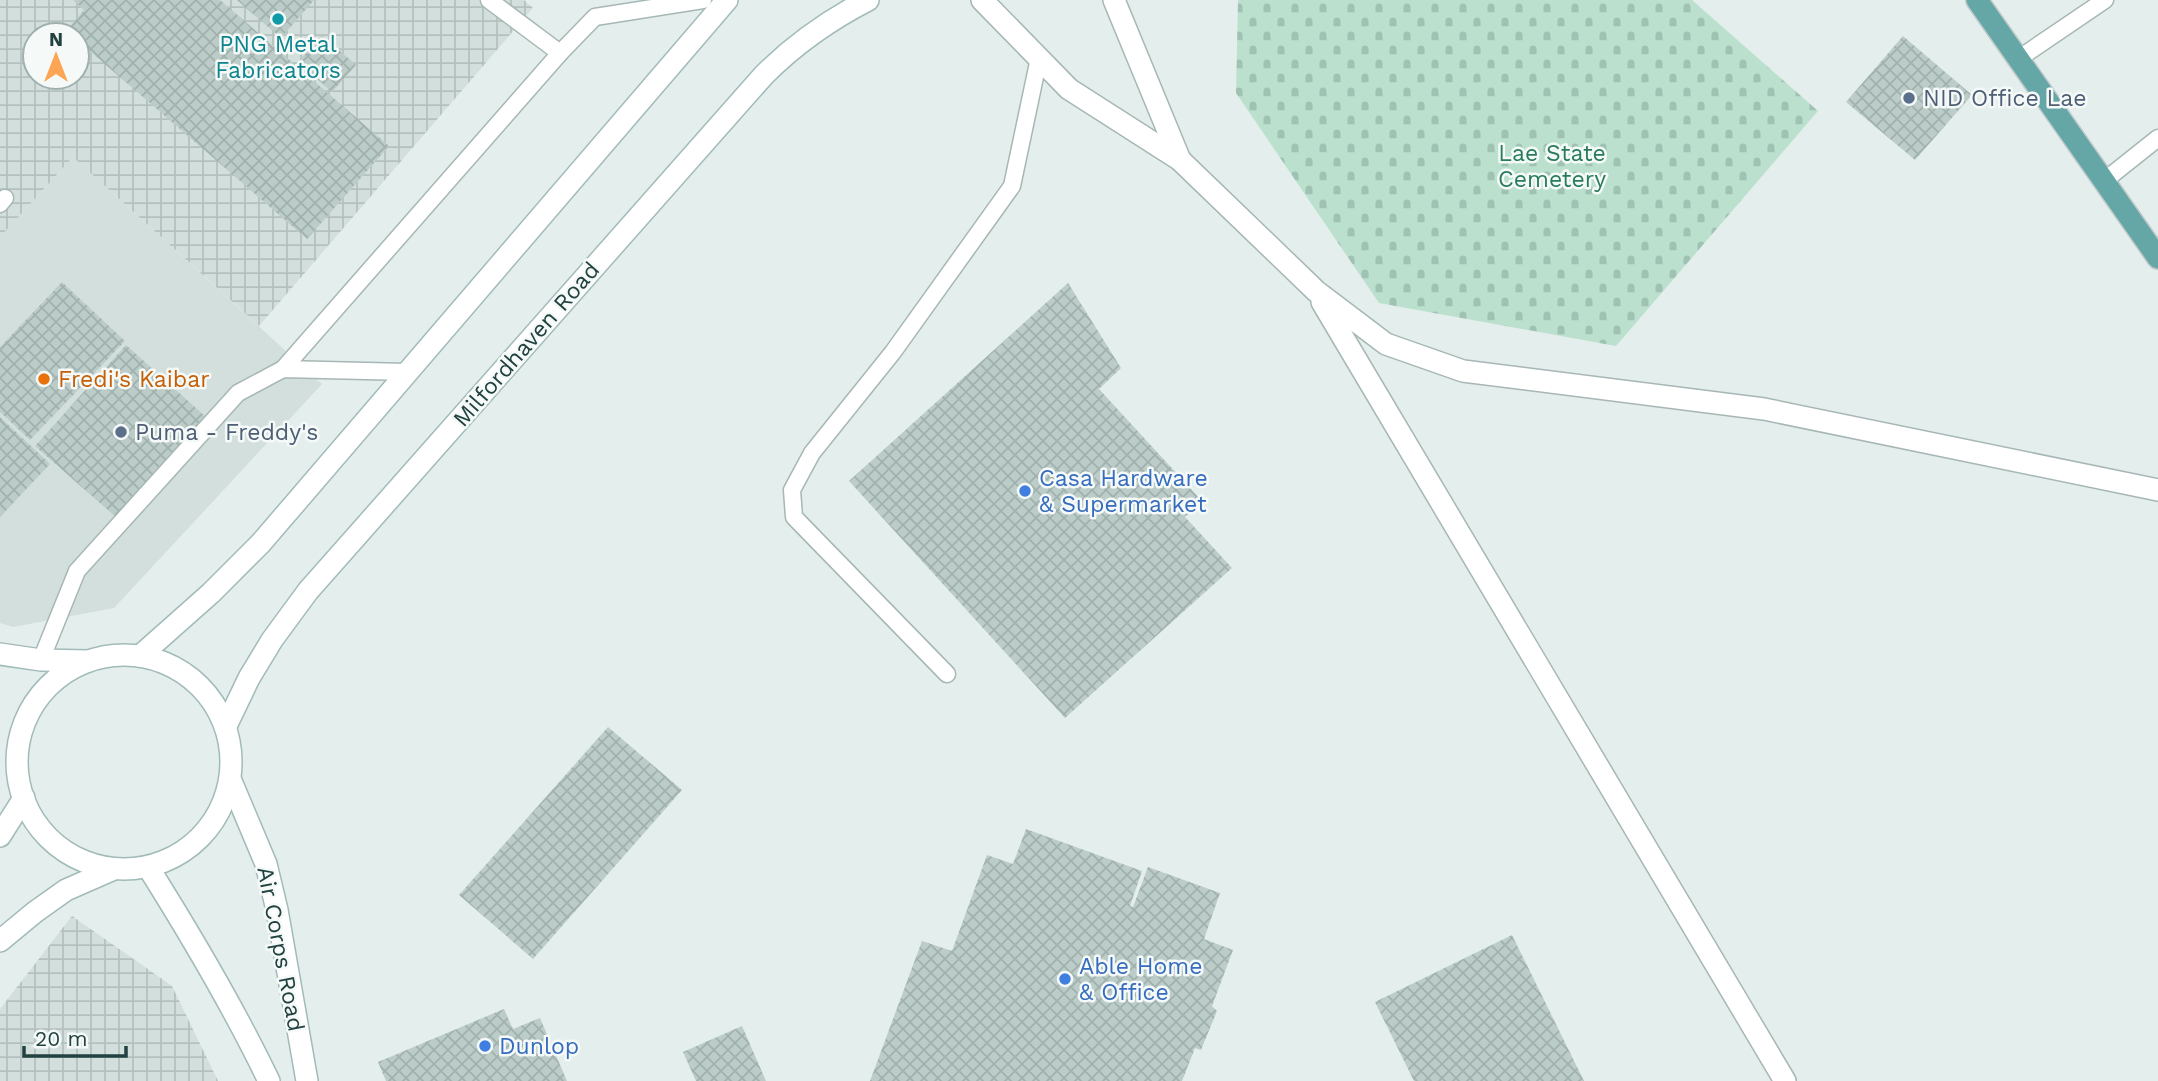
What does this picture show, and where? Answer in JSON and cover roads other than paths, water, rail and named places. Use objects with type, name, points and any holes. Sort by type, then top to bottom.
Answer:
[{"type":"main road","points":[[1977,0],[2158,257]]},
{"type":"street","points":[[140,656],[211,593],[261,543],[727,0]]},
{"type":"street","name":"Milfordhaven Road","points":[[226,726],[249,678],[272,640],[308,591],[764,75],[811,33],[868,0]]},
{"type":"street","points":[[982,0],[1069,89],[1180,160],[1316,291],[1386,344],[1463,371],[1764,409],[2158,489]]},
{"type":"street","points":[[1114,0],[1180,160]]},
{"type":"street","points":[[1316,291],[1785,1081]]},
{"type":"street","points":[[0,654],[41,660],[94,661]]},
{"type":"street","points":[[140,656],[168,664],[193,679],[212,700],[226,726],[232,754],[231,781],[215,820],[186,850],[148,867],[114,869],[80,860],[52,842],[30,815],[21,790],[17,749],[27,717],[46,689],[73,668],[105,657],[140,656]]},
{"type":"street","points":[[0,769],[21,790]]},
{"type":"street","name":"Air Corps Road","points":[[231,781],[266,864],[277,910],[307,1081]]},
{"type":"street","points":[[0,836],[21,790]]},
{"type":"street","name":"Air Corps Road","points":[[148,867],[206,959],[269,1081]]},
{"type":"street","points":[[0,941],[66,890],[114,869]]},
{"type":"lane","points":[[489,0],[560,53]]},
{"type":"lane","points":[[41,660],[76,571],[238,393],[283,369],[560,53],[595,17],[703,0]]},
{"type":"lane","points":[[2018,59],[2105,0]]},
{"type":"lane","points":[[947,674],[794,517],[792,490],[813,453],[893,352],[1012,186],[1039,58]]},
{"type":"lane","points":[[2104,181],[2158,138]]},
{"type":"lane","points":[[283,369],[407,372]]},
{"type":"place","name":"PNG Metal Fabricators","points":[[278,19]]},
{"type":"place","name":"NID Office Lae","points":[[1909,98]]},
{"type":"place","name":"Fredi's Kaibar","points":[[44,379]]},
{"type":"place","name":"Puma - Freddy's","points":[[121,432]]},
{"type":"place","name":"Casa Hardware & Supermarket","points":[[1025,491]]},
{"type":"place","name":"Able Home & Office","points":[[1065,979]]},
{"type":"place","name":"Dunlop","points":[[485,1046]]},
{"type":"park label","name":"Lae State Cemetery","points":[[1552,166]]}]
